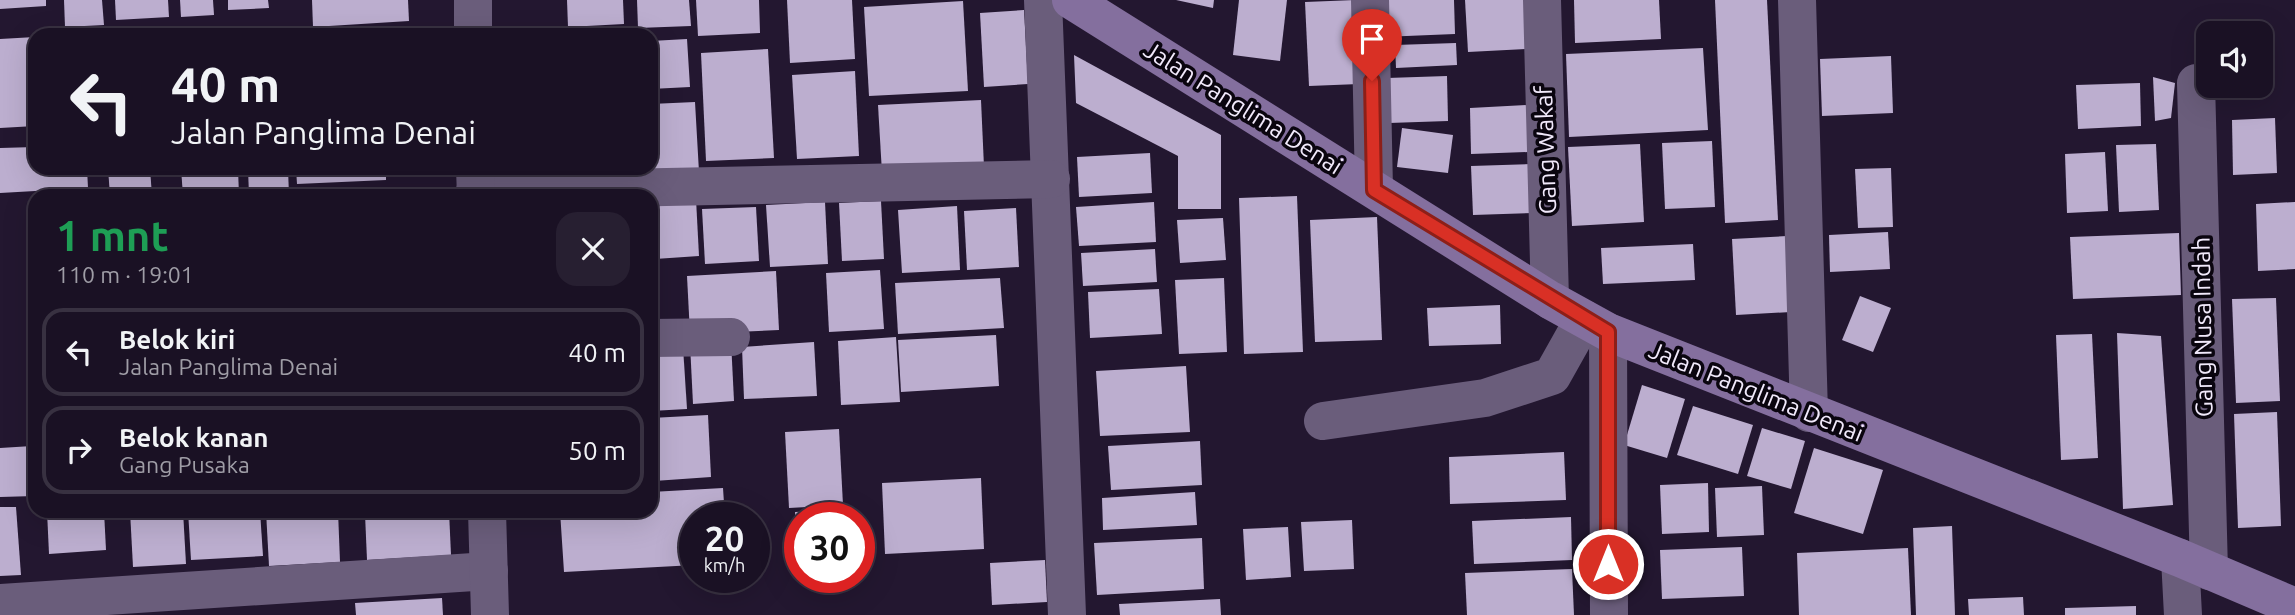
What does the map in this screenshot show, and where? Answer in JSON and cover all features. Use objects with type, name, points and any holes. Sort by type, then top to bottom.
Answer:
[{"type":"main road","name":"Jalan Panglima Denai","points":[[1071,0],[1550,300],[1596,326],[2295,607]]},
{"type":"street","points":[[472,0],[473,28]]},
{"type":"street","points":[[1043,0],[1067,615]]},
{"type":"street","points":[[1370,0],[1374,190]]},
{"type":"street","name":"Gang Wakaf","points":[[1542,0],[1550,300]]},
{"type":"street","points":[[1797,0],[1809,413]]},
{"type":"street","name":"Gang Nusa Indah","points":[[2183,615],[2194,565],[2196,83]]},
{"type":"street","points":[[475,185],[1051,180]]},
{"type":"street","points":[[1322,421],[1485,398],[1552,376],[1596,326]]},
{"type":"street","points":[[1596,326],[1609,615]]},
{"type":"street","points":[[658,338],[731,337]]},
{"type":"street","points":[[487,518],[489,615]]},
{"type":"street","points":[[0,603],[184,603],[489,571]]},
{"type":"building","points":[[0,0],[46,0],[46,6],[0,9]]},
{"type":"building","points":[[64,0],[102,0],[104,25],[65,27]]},
{"type":"building","points":[[115,0],[168,0],[169,17],[116,20]]},
{"type":"building","points":[[180,0],[213,0],[214,15],[181,17]]},
{"type":"building","points":[[228,0],[268,0],[269,8],[228,10]]},
{"type":"building","points":[[312,0],[408,0],[409,21],[313,27]]},
{"type":"building","points":[[567,0],[623,0],[624,24],[568,27]]},
{"type":"building","points":[[637,0],[689,0],[691,26],[638,28]]},
{"type":"building","points":[[696,0],[759,0],[760,33],[698,36]]},
{"type":"building","points":[[787,0],[852,0],[855,59],[790,63]]},
{"type":"building","points":[[1176,0],[1214,0],[1213,8]]},
{"type":"building","points":[[1239,0],[1287,0],[1280,61],[1233,55]]},
{"type":"building","points":[[1355,0],[1359,84],[1309,86],[1305,2]]},
{"type":"building","points":[[1380,0],[1454,0],[1455,34],[1382,37]]},
{"type":"building","points":[[1465,0],[1526,0],[1527,49],[1468,52]]},
{"type":"building","points":[[1574,0],[1659,0],[1661,39],[1575,43]]},
{"type":"building","points":[[1715,0],[1767,0],[1778,220],[1725,223]]},
{"type":"building","points":[[963,1],[968,91],[869,96],[864,7]]},
{"type":"building","points":[[1024,10],[1028,84],[984,87],[980,13]]},
{"type":"building","points":[[28,37],[28,126],[0,128],[0,39]]},
{"type":"building","points":[[687,39],[690,87],[658,89],[658,41]]},
{"type":"building","points":[[1456,43],[1457,65],[1396,68],[1395,45]]},
{"type":"building","points":[[1703,48],[1708,130],[1569,137],[1566,54]]},
{"type":"building","points":[[768,49],[774,158],[706,161],[701,53]]},
{"type":"building","points":[[1074,55],[1221,135],[1221,209],[1178,209],[1178,156],[1076,103]]},
{"type":"building","points":[[1891,56],[1893,113],[1822,116],[1820,59]]},
{"type":"building","points":[[855,71],[859,156],[797,159],[792,75]]},
{"type":"building","points":[[1447,76],[1448,121],[1389,123],[1387,78]]},
{"type":"building","points":[[2153,77],[2175,83],[2171,118],[2155,121]]},
{"type":"building","points":[[2140,83],[2141,126],[2078,129],[2076,85]]},
{"type":"building","points":[[981,100],[984,167],[882,173],[878,105]]},
{"type":"building","points":[[695,102],[699,172],[658,174],[658,104]]},
{"type":"building","points":[[1527,105],[1528,152],[1471,154],[1470,108]]},
{"type":"building","points":[[2275,118],[2277,173],[2233,175],[2232,120]]},
{"type":"building","points":[[1402,128],[1453,135],[1448,173],[1397,167]]},
{"type":"building","points":[[1712,141],[1715,207],[1665,209],[1662,143]]},
{"type":"building","points":[[1640,144],[1644,222],[1572,226],[1568,147]]},
{"type":"building","points":[[2156,144],[2159,210],[2119,212],[2116,145]]},
{"type":"building","points":[[28,147],[28,175],[87,175],[88,188],[28,189],[28,191],[0,193],[0,148]]},
{"type":"building","points":[[2105,152],[2108,211],[2067,213],[2065,154]]},
{"type":"building","points":[[1150,153],[1152,193],[1079,197],[1077,157]]},
{"type":"building","points":[[1532,164],[1534,213],[1473,215],[1471,166]]},
{"type":"building","points":[[1891,168],[1893,227],[1858,228],[1855,169]]},
{"type":"building","points":[[108,175],[150,175],[152,189],[110,189]]},
{"type":"building","points":[[182,175],[238,175],[239,189],[182,189]]},
{"type":"building","points":[[248,175],[288,175],[289,189],[249,189]]},
{"type":"building","points":[[296,175],[386,175],[386,180],[297,184]]},
{"type":"building","points":[[1297,196],[1303,352],[1244,354],[1239,198]]},
{"type":"building","points":[[696,199],[699,256],[658,259],[658,202]]},
{"type":"building","points":[[881,201],[884,259],[842,261],[839,203]]},
{"type":"building","points":[[825,202],[828,264],[770,267],[766,205]]},
{"type":"building","points":[[1154,202],[1156,242],[1079,246],[1076,207]]},
{"type":"building","points":[[2295,202],[2295,269],[2258,271],[2256,204]]},
{"type":"building","points":[[957,206],[960,270],[902,273],[898,210]]},
{"type":"building","points":[[756,207],[759,261],[705,264],[702,209]]},
{"type":"building","points":[[1016,208],[1019,267],[967,270],[964,211]]},
{"type":"building","points":[[1377,217],[1382,340],[1315,342],[1310,220]]},
{"type":"building","points":[[1223,218],[1226,260],[1180,263],[1177,220]]},
{"type":"building","points":[[1888,232],[1890,269],[1830,272],[1829,235]]},
{"type":"building","points":[[2179,233],[2181,295],[2073,299],[2070,237]]},
{"type":"building","points":[[1787,236],[1791,312],[1736,315],[1732,239]]},
{"type":"building","points":[[1693,244],[1695,280],[1603,284],[1601,248]]},
{"type":"building","points":[[1155,249],[1157,282],[1083,286],[1081,253]]},
{"type":"building","points":[[880,270],[884,329],[829,332],[826,273]]},
{"type":"building","points":[[776,271],[779,330],[690,334],[687,276]]},
{"type":"building","points":[[1000,278],[1004,328],[898,334],[895,283]]},
{"type":"building","points":[[1224,278],[1227,352],[1179,354],[1175,280]]},
{"type":"building","points":[[1159,289],[1162,334],[1090,338],[1088,292]]},
{"type":"building","points":[[1860,296],[1891,308],[1873,352],[1842,340]]},
{"type":"building","points":[[2276,298],[2280,401],[2236,403],[2232,299]]},
{"type":"building","points":[[1500,305],[1501,344],[1429,346],[1427,308]]},
{"type":"building","points":[[2117,333],[2161,336],[2173,505],[2123,509]]},
{"type":"building","points":[[2092,334],[2098,458],[2061,460],[2056,335]]},
{"type":"building","points":[[996,335],[999,386],[901,392],[898,340]]},
{"type":"building","points":[[896,337],[900,402],[841,405],[838,341]]},
{"type":"building","points":[[731,341],[734,401],[693,404],[690,344]]},
{"type":"building","points":[[814,342],[817,396],[744,399],[742,347]]},
{"type":"building","points":[[683,347],[687,409],[658,411],[658,349]]},
{"type":"building","points":[[1186,366],[1190,432],[1100,436],[1096,371]]},
{"type":"building","points":[[1642,385],[1685,399],[1667,458],[1624,445]]},
{"type":"building","points":[[1693,406],[1753,425],[1738,474],[1677,455]]},
{"type":"building","points":[[2277,412],[2281,526],[2238,528],[2234,414]]},
{"type":"building","points":[[708,415],[711,477],[658,481],[658,418]]},
{"type":"building","points":[[1762,428],[1805,441],[1791,489],[1747,476]]},
{"type":"building","points":[[839,429],[843,502],[789,502],[785,432]]},
{"type":"building","points":[[1200,441],[1202,485],[1111,490],[1108,446]]},
{"type":"building","points":[[28,446],[28,496],[0,497],[0,448]]},
{"type":"building","points":[[1814,448],[1883,470],[1863,534],[1794,513]]},
{"type":"building","points":[[1564,452],[1566,500],[1450,504],[1449,457]]},
{"type":"building","points":[[981,478],[984,549],[885,554],[882,483]]},
{"type":"building","points":[[1708,483],[1709,532],[1662,534],[1660,485]]},
{"type":"building","points":[[1762,486],[1764,535],[1717,537],[1715,488]]},
{"type":"building","points":[[723,488],[724,502],[679,502],[679,566],[564,572],[560,518],[658,518],[658,492]]},
{"type":"building","points":[[1195,492],[1197,525],[1103,530],[1102,498]]},
{"type":"building","points":[[0,507],[16,507],[21,575],[0,576]]},
{"type":"building","points":[[1571,517],[1572,560],[1474,564],[1472,521]]},
{"type":"building","points":[[47,518],[104,518],[106,550],[49,554]]},
{"type":"building","points":[[130,518],[183,518],[186,564],[133,567]]},
{"type":"building","points":[[188,518],[260,518],[263,556],[191,560]]},
{"type":"building","points":[[266,518],[338,518],[340,562],[269,566]]},
{"type":"building","points":[[365,518],[449,518],[451,555],[367,560]]},
{"type":"building","points":[[1352,520],[1354,569],[1304,571],[1301,522]]},
{"type":"building","points":[[1952,526],[1955,615],[1916,615],[1913,528]]},
{"type":"building","points":[[1288,527],[1291,577],[1246,580],[1243,529]]},
{"type":"building","points":[[1202,538],[1204,589],[1097,595],[1094,543]]},
{"type":"building","points":[[1742,547],[1744,596],[1662,599],[1660,550]]},
{"type":"building","points":[[1908,548],[1911,615],[1799,615],[1797,553]]},
{"type":"building","points":[[1045,560],[1047,602],[992,605],[990,563]]},
{"type":"building","points":[[1572,569],[1574,615],[1467,615],[1465,573]]},
{"type":"building","points":[[2023,597],[2024,615],[1969,615],[1968,599]]},
{"type":"building","points":[[442,598],[443,615],[356,615],[355,603]]},
{"type":"building","points":[[1220,599],[1221,615],[1120,615],[1119,604]]},
{"type":"building","points":[[2136,606],[2136,615],[2065,615],[2065,608]]},
{"type":"route","points":[[1372,81],[1374,190],[1550,300],[1608,332],[1608,564]]}]
